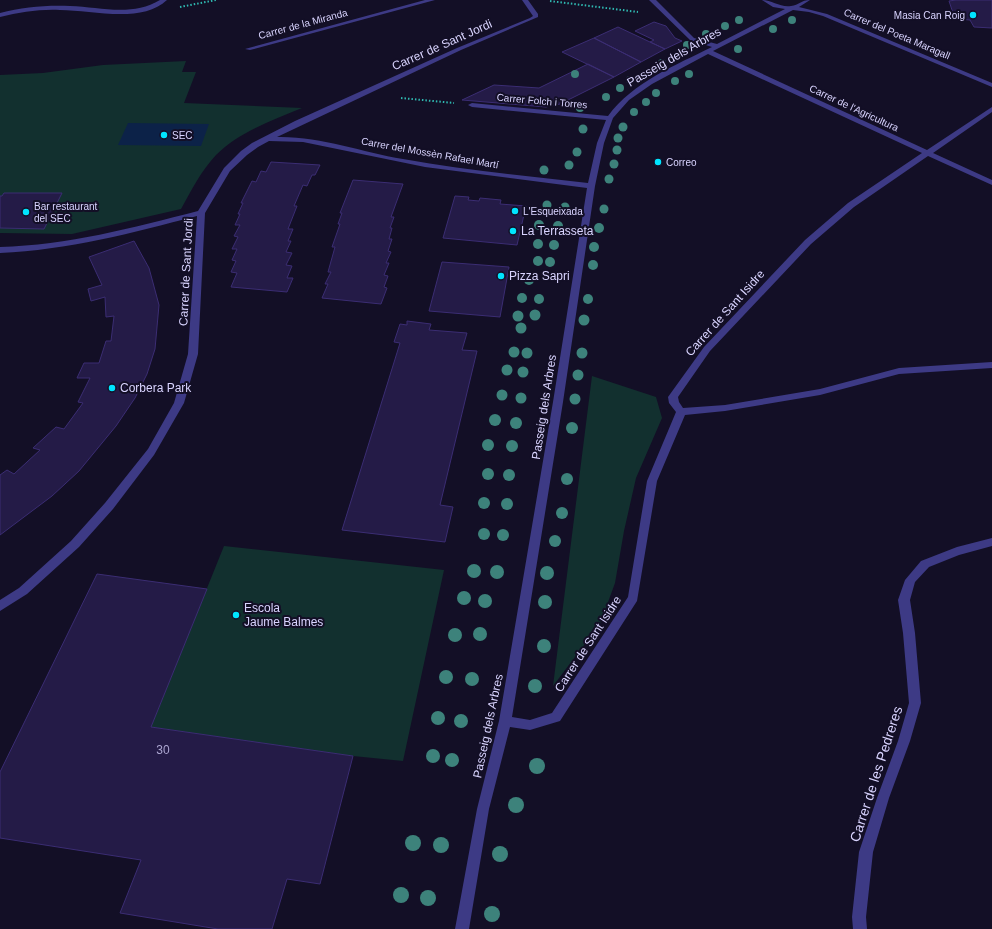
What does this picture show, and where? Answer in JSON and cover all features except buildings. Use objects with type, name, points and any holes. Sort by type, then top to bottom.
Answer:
[{"type":"street","points":[[1,14],[45,8],[121,12],[141,11],[158,5],[164,0]]},
{"type":"street","name":"Carrer de la Miranda","points":[[248,49],[432,0]]},
{"type":"street","name":"Carrer de Sant Jordi","points":[[0,606],[23,591],[75,544],[109,506],[151,452],[179,403],[193,354],[201,213],[227,170],[244,153],[298,123],[459,49],[532,19],[536,16],[525,0]]},
{"type":"street","points":[[652,0],[692,39],[718,46]]},
{"type":"street","name":"Carrer del Poeta Maragall","points":[[765,0],[780,7],[810,10],[825,15],[992,85]]},
{"type":"street","name":"Passeig dels Arbres","points":[[462,929],[483,809],[505,721],[558,402],[591,186],[598,155],[610,118],[634,93],[708,51],[808,0]]},
{"type":"street","name":"Carrer de l'Agricultura","points":[[708,51],[992,183]]},
{"type":"street","name":"Carrer Folch i Torres","points":[[472,105],[610,118]]},
{"type":"street","name":"Carrer de Sant Isidre","points":[[505,721],[530,725],[556,717],[632,598],[652,482],[681,412],[674,403],[673,396],[707,349],[808,242],[851,205],[992,109]]},
{"type":"street","name":"Carrer del Mossèn Rafael Martí","points":[[266,140],[307,140],[401,160],[478,173],[591,186]]},
{"type":"street","points":[[0,250],[29,250],[72,244],[201,213]]},
{"type":"street","points":[[681,412],[725,408],[820,392],[899,371],[992,365]]},
{"type":"street","name":"Carrer de les Pedreres","points":[[860,929],[866,852],[883,798],[904,741],[915,702],[909,633],[904,600],[910,580],[925,564],[957,551],[992,542]]},
{"type":"path","points":[[158,5],[178,7],[216,0]]},
{"type":"path","points":[[525,0],[552,1],[668,16]]},
{"type":"path","points":[[398,98],[472,105]]},
{"type":"green space","points":[[186,61],[182,72],[196,72],[184,103],[302,108],[257,127],[225,147],[216,155],[206,168],[181,209],[72,234],[0,233],[0,75],[43,73],[103,65]]},
{"type":"green space","points":[[592,376],[656,397],[662,418],[636,478],[624,531],[615,583],[600,624],[553,686]]},
{"type":"green space","points":[[224,546],[444,570],[403,761],[353,756],[151,727]]},
{"type":"water","name":"SEC","points":[[128,123],[209,124],[201,146],[118,145]]},
{"type":"place","name":"Masia Can Roig","points":[[973,15]]},
{"type":"place","name":"SEC","points":[[164,135]]},
{"type":"place","name":"Correo","points":[[658,162]]},
{"type":"place","name":"L'Esqueixada","points":[[515,211]]},
{"type":"place","name":"Bar restaurant del SEC","points":[[26,212]]},
{"type":"place","name":"La Terrasseta","points":[[513,231]]},
{"type":"place","name":"Pizza Sapri","points":[[501,276]]},
{"type":"place","name":"Corbera Park","points":[[112,388]]},
{"type":"place","name":"Escola Jaume Balmes","points":[[236,615]]}]
